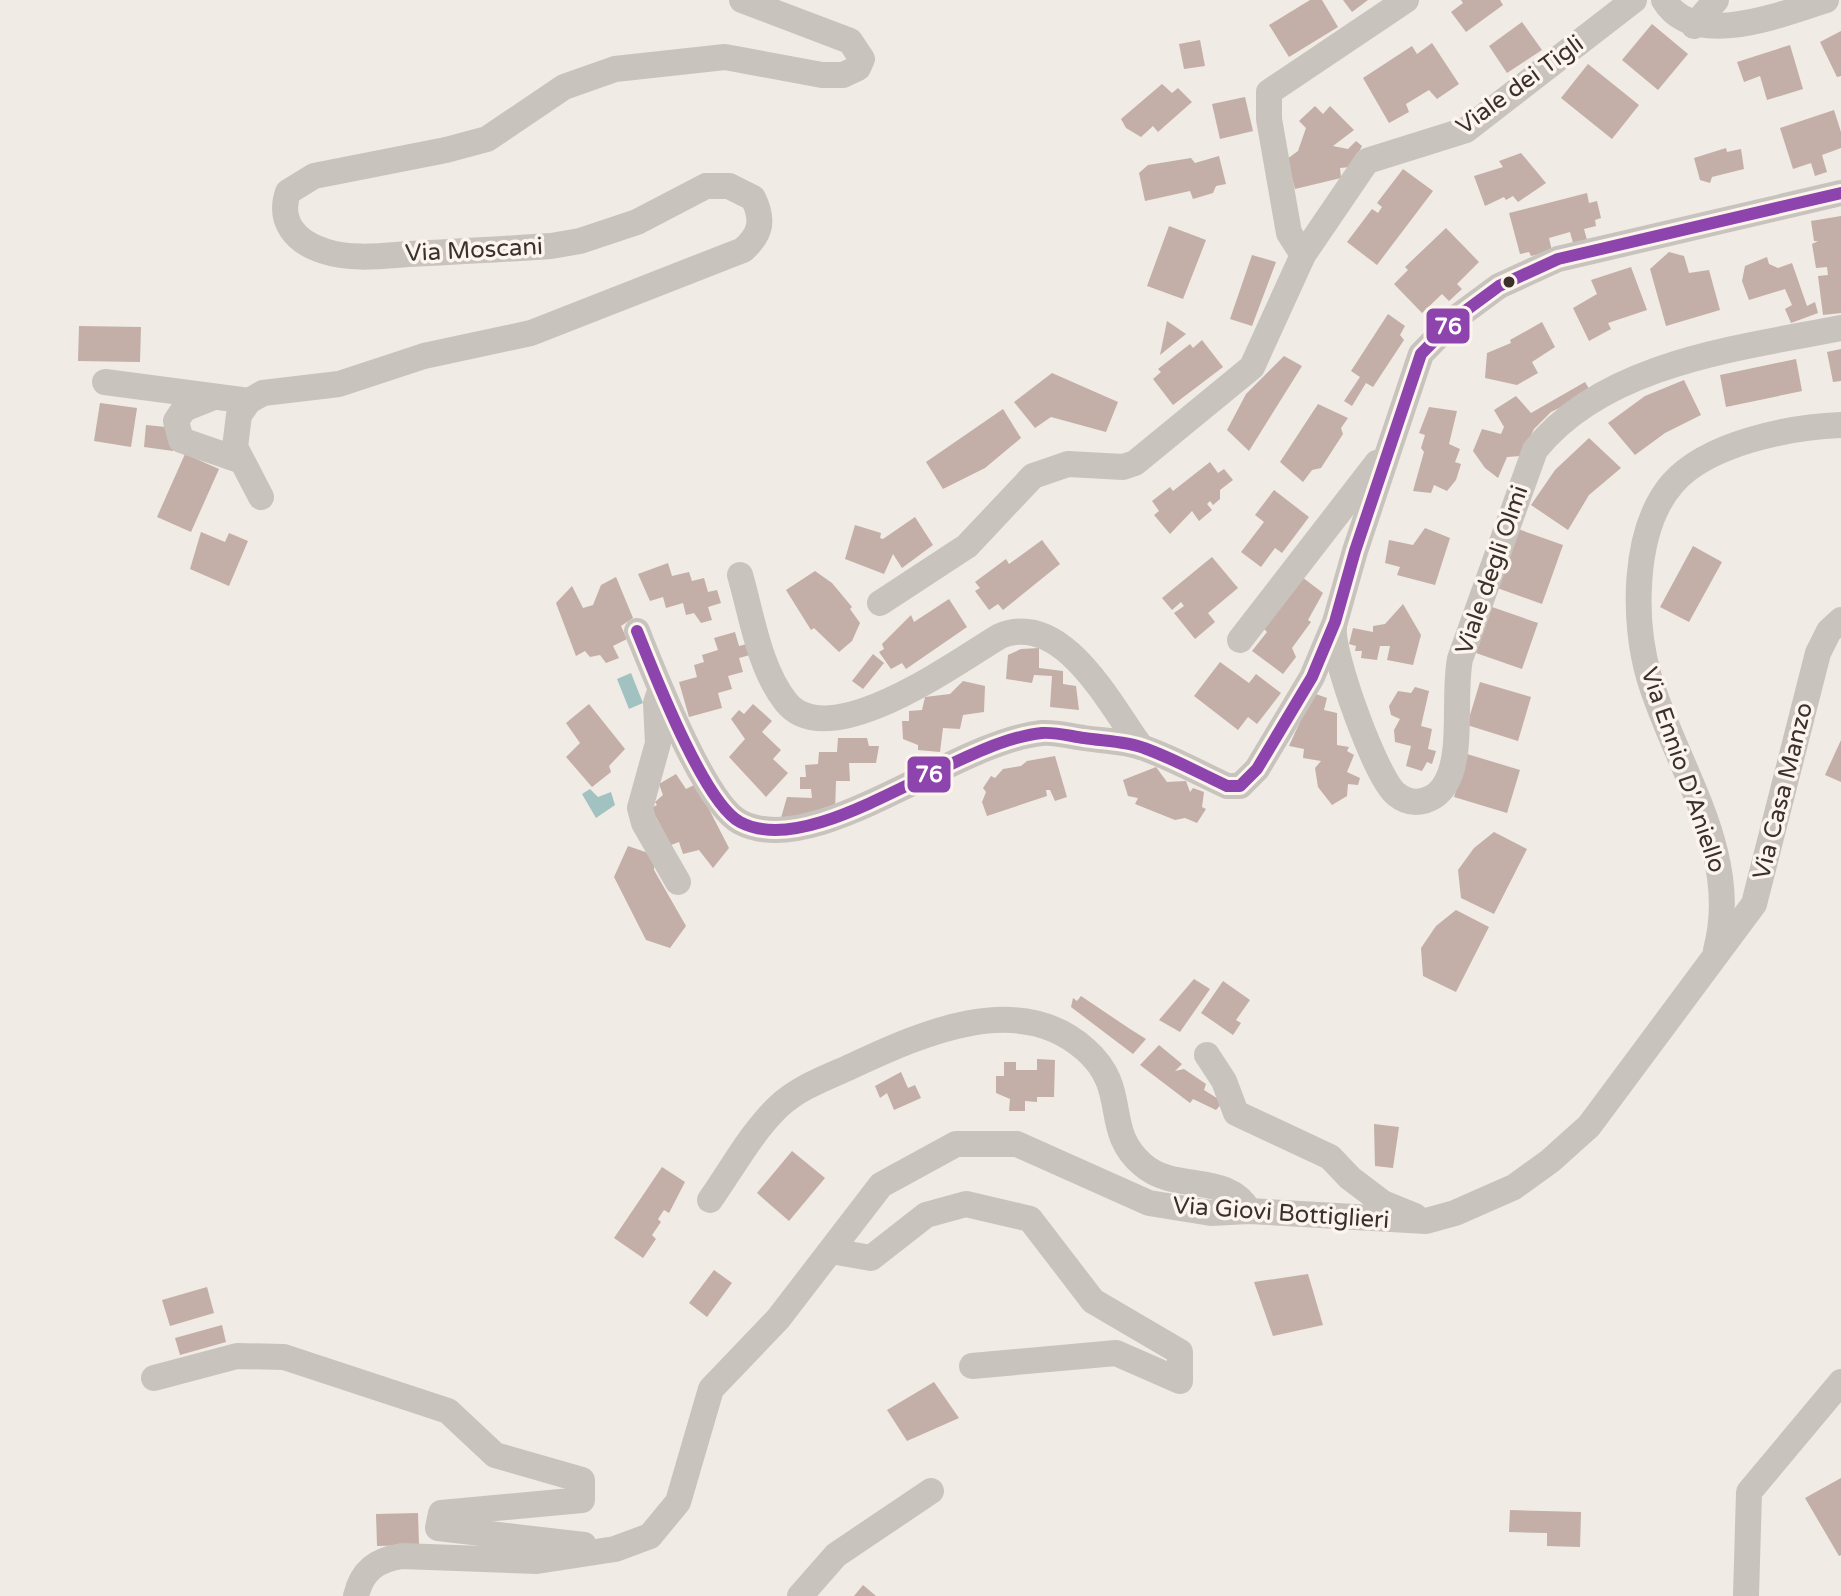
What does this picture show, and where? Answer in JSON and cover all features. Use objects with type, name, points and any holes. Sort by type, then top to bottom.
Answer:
[{"type":"street","name":"Via Moscani","points":[[249,401],[263,393],[339,384],[424,356],[531,333],[743,250],[757,238],[761,224],[759,209],[753,198],[729,186],[706,186],[637,222],[580,241],[551,246],[369,256],[333,254],[298,236],[287,226],[284,214],[288,192],[314,176],[487,139],[564,87],[615,69],[655,62],[725,57],[822,75],[843,75],[858,68],[862,59],[850,41],[742,0]]},
{"type":"street","points":[[1303,255],[1289,233],[1269,119],[1269,92],[1406,0]]},
{"type":"street","name":"Viale dei Tigli","points":[[880,603],[967,546],[1033,476],[1068,464],[1123,467],[1135,463],[1237,383],[1259,357],[1303,255],[1367,161],[1466,130],[1634,0]]},
{"type":"street","points":[[1664,0],[1678,16],[1694,26],[1754,21],[1826,0]]},
{"type":"street","points":[[1694,26],[1716,0]]},
{"type":"street","points":[[637,631],[660,688],[711,792],[738,822],[779,832],[838,819],[913,780],[1018,737],[1045,733],[1141,747],[1227,786],[1240,786],[1257,769],[1312,677],[1335,622],[1421,354],[1457,317],[1499,286],[1558,259],[1841,193]]},
{"type":"street","name":"Viale degli Olmi","points":[[1335,622],[1335,654],[1380,770],[1396,794],[1417,802],[1429,800],[1439,793],[1451,772],[1455,686],[1460,659],[1535,450],[1554,425],[1660,367],[1702,355],[1841,328]]},
{"type":"street","points":[[105,382],[249,401],[239,415],[236,430],[239,460],[261,497]]},
{"type":"street","points":[[214,397],[184,409],[176,421],[181,440],[239,460]]},
{"type":"street","name":"Via Ennio D'Aniello","points":[[1714,957],[1724,921],[1719,863],[1650,680],[1641,645],[1637,615],[1647,541],[1656,511],[1672,483],[1701,462],[1736,445],[1774,433],[1841,425]]},
{"type":"street","points":[[1240,640],[1389,447]]},
{"type":"street","points":[[740,575],[774,682],[792,709],[803,714],[829,719],[860,713],[885,703],[1000,636],[1019,630],[1035,630],[1049,636],[1072,654],[1141,747]]},
{"type":"street","name":"Via Casa Manzo","points":[[1714,957],[1754,904],[1818,653],[1829,631],[1841,620]]},
{"type":"street","points":[[660,688],[656,703],[658,743],[640,808],[644,823],[678,882]]},
{"type":"street","name":"Via Giovi Bottiglieri","points":[[356,1596],[368,1570],[387,1559],[402,1556],[537,1561],[615,1549],[650,1536],[678,1502],[689,1474],[711,1389],[753,1349],[881,1185],[937,1152],[976,1142],[1017,1144],[1149,1203],[1211,1213],[1249,1211],[1426,1221],[1455,1213],[1514,1187],[1550,1161],[1589,1126],[1714,957]]},
{"type":"street","points":[[710,1200],[763,1123],[798,1091],[926,1033],[978,1021],[1012,1021],[1038,1025],[1067,1036],[1105,1069],[1112,1082],[1122,1140],[1142,1165],[1167,1180],[1224,1188],[1241,1197],[1249,1211]]},
{"type":"street","points":[[1207,1055],[1224,1081],[1236,1113],[1330,1157],[1350,1178],[1383,1203],[1426,1221]]},
{"type":"street","points":[[831,1251],[871,1258],[926,1215],[966,1204],[1030,1219],[1093,1301],[1180,1352],[1180,1381],[1116,1353],[972,1366]]},
{"type":"street","points":[[154,1378],[237,1356],[284,1357],[448,1411],[495,1455],[582,1480],[582,1500],[441,1513],[438,1528],[615,1549]]},
{"type":"street","points":[[1746,1596],[1749,1492],[1841,1382]]},
{"type":"street","points":[[800,1596],[836,1555],[931,1491]]},
{"type":"water","points":[[631,673],[643,703],[629,709],[617,679]]},
{"type":"water","points":[[590,789],[598,797],[611,792],[615,805],[596,818],[582,794]]},
{"type":"building","points":[[1310,0],[1322,0],[1338,27],[1289,57],[1269,25]]},
{"type":"building","points":[[1343,0],[1368,0],[1352,12]]},
{"type":"building","points":[[1461,0],[1500,0],[1503,5],[1466,32],[1451,12],[1463,3]]},
{"type":"building","points":[[1522,22],[1542,50],[1507,73],[1489,46]]},
{"type":"building","points":[[1652,24],[1688,54],[1658,90],[1622,60]]},
{"type":"building","points":[[1841,31],[1841,76],[1837,77],[1820,42]]},
{"type":"building","points":[[1200,40],[1205,66],[1184,69],[1179,44]]},
{"type":"building","points":[[1432,43],[1459,84],[1437,99],[1429,90],[1406,104],[1409,112],[1389,123],[1363,78],[1412,46],[1417,54]]},
{"type":"building","points":[[1790,45],[1803,89],[1767,100],[1760,76],[1744,82],[1737,62]]},
{"type":"building","points":[[1588,64],[1639,105],[1612,139],[1561,98]]},
{"type":"building","points":[[1162,84],[1172,93],[1178,88],[1192,102],[1158,132],[1153,126],[1141,137],[1126,128],[1121,119]]},
{"type":"building","points":[[1245,97],[1253,131],[1220,139],[1212,104]]},
{"type":"building","points":[[1315,106],[1323,114],[1330,106],[1354,130],[1333,146],[1348,149],[1356,141],[1362,146],[1351,167],[1340,168],[1341,178],[1295,189],[1287,159],[1298,151],[1306,128],[1299,121]]},
{"type":"building","points":[[1834,110],[1841,132],[1841,148],[1822,155],[1827,172],[1815,176],[1811,163],[1793,169],[1780,128]]},
{"type":"building","points":[[1726,148],[1727,152],[1741,149],[1744,169],[1712,177],[1710,183],[1700,180],[1694,158]]},
{"type":"building","points":[[1521,153],[1546,183],[1518,202],[1513,196],[1506,200],[1504,197],[1485,206],[1474,176],[1503,167],[1499,161]]},
{"type":"building","points":[[1219,156],[1226,184],[1216,186],[1213,193],[1193,199],[1190,191],[1145,201],[1139,173],[1148,165],[1191,158],[1195,163]]},
{"type":"building","points":[[1403,169],[1433,191],[1377,265],[1347,242],[1372,209],[1378,213],[1382,207],[1377,203]]},
{"type":"building","points":[[1587,193],[1589,203],[1597,201],[1601,218],[1595,220],[1596,226],[1584,229],[1587,240],[1573,243],[1570,232],[1549,238],[1552,251],[1531,256],[1529,252],[1520,254],[1509,213]]},
{"type":"building","points":[[1841,216],[1841,313],[1823,315],[1818,276],[1828,275],[1827,267],[1816,268],[1812,244],[1818,241],[1814,241],[1811,221]]},
{"type":"building","points":[[1169,226],[1206,240],[1183,299],[1147,286]]},
{"type":"building","points":[[1446,228],[1479,262],[1457,284],[1462,289],[1449,301],[1442,294],[1422,313],[1394,284],[1408,270],[1405,267]]},
{"type":"building","points":[[1669,252],[1684,256],[1689,273],[1709,270],[1720,310],[1666,326],[1650,269]]},
{"type":"building","points":[[1252,255],[1276,262],[1252,326],[1230,319]]},
{"type":"building","points":[[1767,257],[1769,264],[1778,268],[1792,263],[1807,306],[1815,302],[1818,313],[1791,323],[1785,309],[1792,305],[1785,289],[1749,300],[1742,281],[1745,266]]},
{"type":"building","points":[[1631,267],[1647,310],[1608,323],[1611,329],[1589,341],[1573,308],[1597,294],[1591,280]]},
{"type":"building","points":[[1388,314],[1405,326],[1400,335],[1404,340],[1373,387],[1366,383],[1352,406],[1344,401],[1360,377],[1351,371]]},
{"type":"building","points":[[1167,321],[1186,334],[1160,355]]},
{"type":"building","points":[[1542,322],[1555,347],[1532,362],[1538,373],[1517,385],[1485,378],[1487,353],[1511,343],[1510,340]]},
{"type":"building","points":[[79,326],[141,327],[140,362],[78,361]]},
{"type":"building","points":[[1202,340],[1223,367],[1173,405],[1153,379],[1161,372],[1158,369],[1190,344],[1193,348]]},
{"type":"building","points":[[1841,349],[1841,381],[1833,382],[1827,352]]},
{"type":"building","points":[[1284,356],[1302,366],[1249,451],[1227,430],[1246,394]]},
{"type":"building","points":[[1796,359],[1802,391],[1726,407],[1720,375]]},
{"type":"building","points":[[1052,373],[1118,402],[1106,432],[1051,417],[1035,428],[1014,402]]},
{"type":"building","points":[[1684,380],[1701,415],[1665,433],[1635,455],[1608,423],[1645,396]]},
{"type":"building","points":[[1585,382],[1591,392],[1551,412],[1534,429],[1521,456],[1507,457],[1498,478],[1485,468],[1473,451],[1482,429],[1501,434],[1504,427],[1494,410],[1516,396],[1531,413]]},
{"type":"building","points":[[100,403],[137,408],[131,447],[94,441]]},
{"type":"building","points":[[1318,404],[1348,418],[1341,428],[1343,434],[1321,468],[1312,470],[1303,482],[1280,462]]},
{"type":"building","points":[[1429,407],[1457,411],[1449,444],[1460,449],[1455,462],[1461,464],[1456,480],[1447,491],[1434,485],[1431,493],[1413,491],[1424,452],[1421,448],[1425,435],[1419,433]]},
{"type":"building","points":[[1003,409],[1021,438],[985,468],[943,489],[926,462]]},
{"type":"building","points":[[146,425],[176,428],[173,451],[144,447]]},
{"type":"building","points":[[1589,438],[1621,468],[1589,495],[1568,530],[1531,505],[1555,470]]},
{"type":"building","points":[[185,454],[219,469],[191,532],[157,517]]},
{"type":"building","points":[[1210,462],[1218,473],[1224,469],[1233,480],[1220,490],[1220,499],[1213,505],[1210,501],[1207,504],[1212,510],[1199,521],[1192,511],[1170,534],[1154,515],[1159,511],[1152,501],[1170,487],[1173,491]]},
{"type":"building","points":[[1274,490],[1309,517],[1282,553],[1275,548],[1261,567],[1241,552],[1264,522],[1255,515]]},
{"type":"building","points":[[915,517],[933,545],[902,568],[893,554],[884,574],[845,559],[855,525],[881,533],[880,538],[883,539]]},
{"type":"building","points":[[1425,528],[1450,538],[1435,585],[1397,575],[1400,567],[1385,563],[1389,540],[1413,545]]},
{"type":"building","points":[[1518,529],[1563,545],[1542,604],[1497,588]]},
{"type":"building","points":[[201,532],[225,542],[229,533],[248,541],[229,586],[190,569]]},
{"type":"building","points":[[1042,540],[1060,564],[1003,610],[998,604],[989,610],[975,591],[980,588],[975,582],[1006,559],[1009,564]]},
{"type":"building","points":[[1693,546],[1722,562],[1689,622],[1660,607]]},
{"type":"building","points":[[1212,557],[1238,588],[1208,613],[1215,622],[1195,639],[1174,613],[1184,606],[1181,602],[1172,610],[1162,598]]},
{"type":"building","points":[[668,563],[672,576],[689,572],[692,581],[704,578],[708,592],[717,590],[721,603],[708,607],[712,620],[701,623],[694,613],[686,615],[683,603],[666,608],[663,597],[650,601],[638,574]]},
{"type":"building","points":[[815,571],[832,583],[852,607],[850,609],[860,623],[852,641],[839,652],[814,628],[811,630],[786,590]]},
{"type":"building","points":[[616,577],[633,618],[621,626],[627,639],[613,646],[619,658],[606,663],[600,655],[590,657],[585,651],[576,656],[556,603],[572,586],[583,608],[593,605],[601,585]]},
{"type":"building","points":[[1302,577],[1323,593],[1308,620],[1311,622],[1292,648],[1296,657],[1283,674],[1252,651],[1267,632],[1263,628]]},
{"type":"building","points":[[949,599],[967,627],[906,669],[902,663],[891,669],[879,652],[884,649],[882,644],[911,615],[914,622]]},
{"type":"building","points":[[1403,604],[1421,635],[1413,665],[1387,660],[1390,646],[1380,646],[1377,660],[1361,658],[1362,651],[1355,651],[1356,646],[1349,644],[1353,628],[1373,632],[1373,626],[1385,624]]},
{"type":"building","points":[[1492,607],[1538,623],[1522,669],[1476,653]]},
{"type":"building","points":[[735,632],[739,646],[747,644],[750,655],[739,658],[743,672],[728,676],[732,689],[718,693],[722,708],[689,717],[679,682],[697,677],[694,665],[704,662],[702,655],[718,650],[714,638]]},
{"type":"building","points":[[1039,648],[1039,668],[1063,671],[1063,684],[1076,686],[1079,710],[1050,707],[1052,676],[1034,675],[1032,683],[1006,679],[1008,655],[1021,649]]},
{"type":"building","points":[[873,654],[884,663],[863,689],[852,681]]},
{"type":"building","points":[[1220,662],[1249,683],[1256,674],[1281,693],[1257,724],[1248,717],[1238,730],[1194,696]]},
{"type":"building","points":[[963,681],[985,686],[984,712],[963,715],[960,729],[943,728],[940,752],[918,750],[918,745],[903,739],[902,721],[909,721],[909,711],[922,710],[925,697],[950,694]]},
{"type":"building","points":[[1480,682],[1531,697],[1518,741],[1467,725]]},
{"type":"building","points":[[1415,687],[1429,691],[1421,726],[1432,729],[1428,749],[1436,751],[1432,764],[1427,762],[1422,771],[1406,766],[1411,746],[1395,742],[1394,730],[1400,719],[1391,715],[1389,706],[1398,691],[1411,693]]},
{"type":"building","points":[[1313,693],[1327,698],[1324,710],[1337,713],[1337,745],[1349,747],[1347,751],[1354,755],[1347,772],[1360,778],[1358,785],[1348,784],[1347,796],[1332,805],[1318,787],[1315,768],[1321,761],[1303,758],[1304,749],[1289,746]]},
{"type":"building","points":[[589,704],[625,749],[609,766],[611,772],[592,787],[566,757],[580,743],[566,723]]},
{"type":"building","points":[[753,704],[772,721],[762,732],[781,750],[773,759],[788,773],[766,797],[729,757],[745,739],[731,719],[739,710],[744,714]]},
{"type":"building","points":[[838,738],[867,738],[869,746],[879,746],[876,763],[849,763],[850,781],[836,781],[835,812],[781,818],[787,797],[812,798],[811,789],[800,789],[800,777],[806,777],[805,765],[818,764],[819,752],[837,752]]},
{"type":"building","points":[[1841,740],[1841,782],[1825,775]]},
{"type":"building","points":[[1467,754],[1520,770],[1507,813],[1454,797]]},
{"type":"building","points":[[1055,756],[1067,797],[1055,801],[1050,790],[1046,790],[1047,796],[987,816],[982,802],[986,792],[983,788],[991,776],[995,778],[1003,769],[1021,766],[1027,761]]},
{"type":"building","points":[[1156,767],[1167,782],[1186,781],[1190,792],[1193,788],[1204,792],[1202,807],[1206,809],[1197,823],[1185,818],[1175,820],[1135,804],[1138,798],[1128,796],[1123,780]]},
{"type":"building","points":[[676,774],[686,789],[696,784],[729,848],[713,868],[699,850],[683,854],[679,842],[671,845],[651,808],[663,795],[659,784]]},
{"type":"building","points":[[1494,832],[1527,849],[1494,914],[1461,898],[1458,870],[1474,848]]},
{"type":"building","points":[[628,846],[654,855],[654,870],[686,926],[670,948],[646,940],[614,877]]},
{"type":"building","points":[[1456,910],[1489,927],[1456,992],[1423,976],[1421,948],[1436,926]]},
{"type":"building","points":[[1194,979],[1210,989],[1180,1032],[1159,1020]]},
{"type":"building","points":[[1223,981],[1250,1000],[1236,1020],[1241,1023],[1233,1035],[1201,1013]]},
{"type":"building","points":[[1081,996],[1146,1039],[1133,1054],[1071,1007],[1073,998],[1077,1001]]},
{"type":"building","points":[[1159,1045],[1182,1064],[1175,1071],[1184,1069],[1206,1084],[1204,1090],[1223,1102],[1216,1110],[1193,1099],[1190,1103],[1140,1065]]},
{"type":"building","points":[[1037,1059],[1055,1060],[1054,1097],[1037,1097],[1037,1102],[1025,1101],[1025,1111],[1009,1111],[1010,1099],[996,1093],[996,1076],[1004,1076],[1004,1062],[1016,1062],[1016,1070],[1037,1070]]},
{"type":"building","points":[[901,1072],[908,1088],[915,1085],[921,1098],[894,1110],[887,1093],[880,1098],[875,1086]]},
{"type":"building","points":[[1374,1124],[1399,1127],[1393,1168],[1375,1166]]},
{"type":"building","points":[[792,1151],[825,1178],[789,1221],[757,1193]]},
{"type":"building","points":[[662,1167],[685,1182],[669,1213],[664,1210],[658,1219],[661,1222],[652,1235],[656,1239],[643,1258],[614,1238]]},
{"type":"building","points":[[714,1270],[732,1283],[707,1317],[689,1303]]},
{"type":"building","points":[[1308,1274],[1323,1325],[1273,1336],[1254,1282]]},
{"type":"building","points":[[207,1287],[214,1313],[170,1326],[162,1300]]},
{"type":"building","points":[[222,1325],[226,1342],[180,1355],[175,1338]]},
{"type":"building","points":[[934,1382],[959,1418],[907,1441],[887,1410]]},
{"type":"building","points":[[1841,1478],[1841,1555],[1839,1556],[1805,1498]]},
{"type":"building","points":[[1510,1510],[1581,1512],[1580,1547],[1547,1546],[1547,1533],[1509,1532]]},
{"type":"building","points":[[418,1513],[419,1545],[377,1546],[376,1514]]},
{"type":"building","points":[[863,1585],[876,1596],[854,1596]]},
{"type":"transit line","name":"76","points":[[637,631],[681,735],[711,790],[740,822],[771,830],[807,826],[846,814],[969,756],[1007,741],[1042,733],[1137,746],[1227,786],[1240,786],[1257,769],[1312,677],[1335,622],[1355,551],[1421,354],[1457,317],[1499,286],[1558,259],[1841,193]]}]
